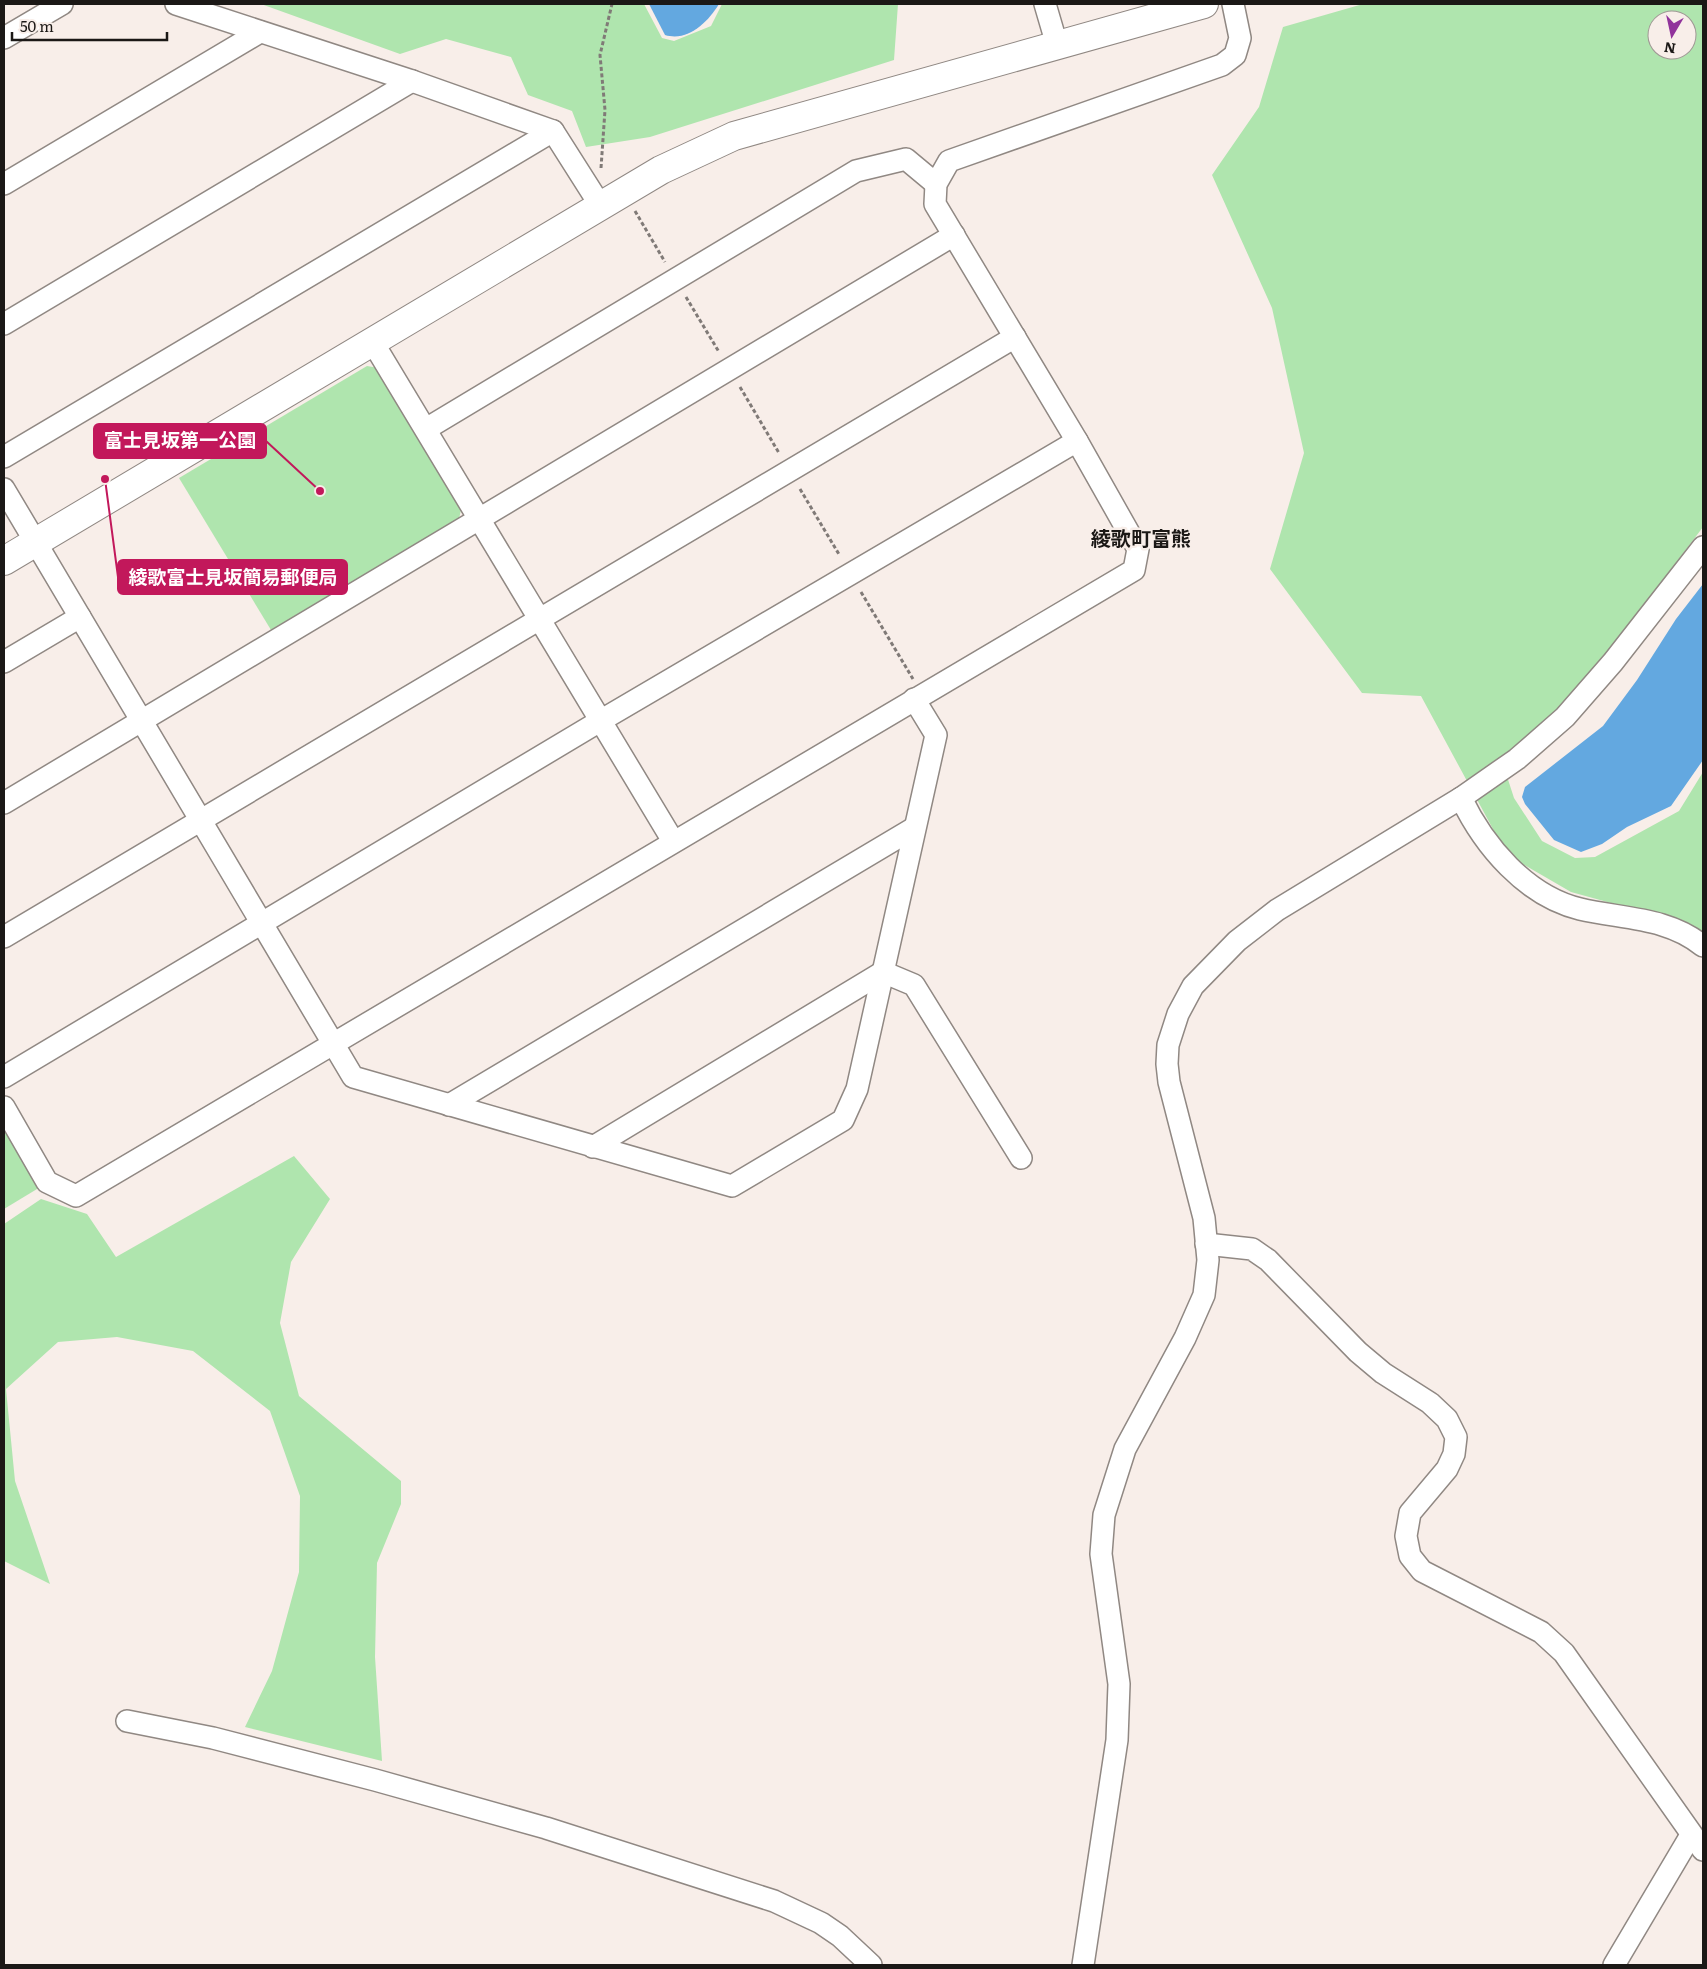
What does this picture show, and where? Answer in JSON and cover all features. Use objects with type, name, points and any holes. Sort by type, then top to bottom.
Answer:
[{"type":"street","points":[[4,38],[62,4]]},
{"type":"street","points":[[176,4],[412,81],[553,131],[611,199]]},
{"type":"street","points":[[1044,4],[1057,45]]},
{"type":"street","points":[[4,561],[611,199],[661,170],[734,136],[1204,4]]},
{"type":"street","points":[[4,1107],[47,1182],[76,1196],[672,841],[1134,570],[1138,550],[1077,441],[935,204],[936,184],[949,161],[1222,64],[1236,55],[1240,38],[1233,4]]},
{"type":"street","points":[[4,184],[260,32]]},
{"type":"street","points":[[4,324],[412,81]]},
{"type":"street","points":[[4,457],[553,131]]},
{"type":"street","points":[[426,429],[856,171],[906,159],[936,184]]},
{"type":"street","points":[[4,803],[954,235]]},
{"type":"street","points":[[4,937],[1015,337]]},
{"type":"street","points":[[372,341],[672,841]]},
{"type":"street","points":[[4,1077],[600,720],[1077,441]]},
{"type":"street","points":[[4,489],[353,1077],[732,1186],[843,1120],[857,1089],[936,735],[918,697]]},
{"type":"street","points":[[1083,1965],[1117,1740],[1119,1684],[1101,1554],[1101,1535],[1113,1482],[1125,1449],[1185,1338],[1204,1295],[1208,1260],[1204,1218],[1169,1082],[1167,1064],[1171,1029],[1193,986],[1237,941],[1277,910],[1461,798],[1518,759],[1565,717],[1613,662],[1703,547]]},
{"type":"street","points":[[4,662],[80,617]]},
{"type":"street","points":[[1461,798],[1472,822],[1508,868],[1545,894],[1579,909],[1667,925],[1703,946]]},
{"type":"street","points":[[449,1105],[914,828]]},
{"type":"street","points":[[593,1146],[882,972]]},
{"type":"street","points":[[882,972],[914,985],[1021,1158]]},
{"type":"street","points":[[1206,1244],[1252,1250],[1268,1260],[1358,1352],[1383,1373],[1430,1403],[1446,1419],[1456,1437],[1454,1454],[1447,1469],[1410,1513],[1406,1536],[1410,1556],[1422,1571],[1541,1632],[1564,1654],[1697,1843],[1614,1965]]},
{"type":"street","points":[[127,1721],[213,1738],[385,1783],[546,1828],[774,1901],[821,1923],[840,1936],[871,1965]]},
{"type":"path","points":[[612,4],[600,54],[605,110],[601,176],[611,199],[675,279],[850,574],[918,697]]},
{"type":"green space","points":[[261,4],[644,4],[662,38],[674,41],[711,26],[722,4],[898,4],[894,60],[650,137],[586,147],[572,111],[528,95],[511,57],[446,39],[400,54]]},
{"type":"green space","points":[[1363,4],[1703,4],[1703,527],[1616,642],[1563,705],[1501,758],[1514,798],[1542,841],[1575,858],[1595,857],[1679,811],[1703,772],[1703,937],[1691,925],[1571,892],[1507,855],[1421,696],[1362,693],[1270,569],[1304,453],[1272,308],[1212,175],[1259,107],[1283,27]]},
{"type":"green space","points":[[367,366],[379,368],[462,505],[459,519],[271,630],[179,478]]},
{"type":"green space","points":[[4,1123],[42,1186],[4,1209]]},
{"type":"green space","points":[[294,1156],[330,1199],[291,1262],[280,1323],[299,1396],[401,1481],[401,1504],[377,1563],[375,1657],[382,1761],[245,1727],[272,1671],[299,1572],[300,1496],[270,1411],[193,1351],[117,1337],[58,1342],[6,1389],[15,1481],[50,1584],[4,1561],[4,1224],[41,1199],[87,1214],[116,1257]]},
{"type":"water","points":[[649,4],[719,4],[703,24],[696,29],[682,36],[673,36],[665,35]]},
{"type":"water","points":[[1703,584],[1703,760],[1671,806],[1627,827],[1602,844],[1581,852],[1554,840],[1525,804],[1522,797],[1525,787],[1603,726],[1637,680],[1676,619]]},
{"type":"place","name":"綾歌富士見坂簡易郵便局","points":[[105,479]]},
{"type":"place","name":"富士見坂第一公園","points":[[320,491]]},
{"type":"district","name":"綾歌町富熊","points":[[1141,537]]}]
